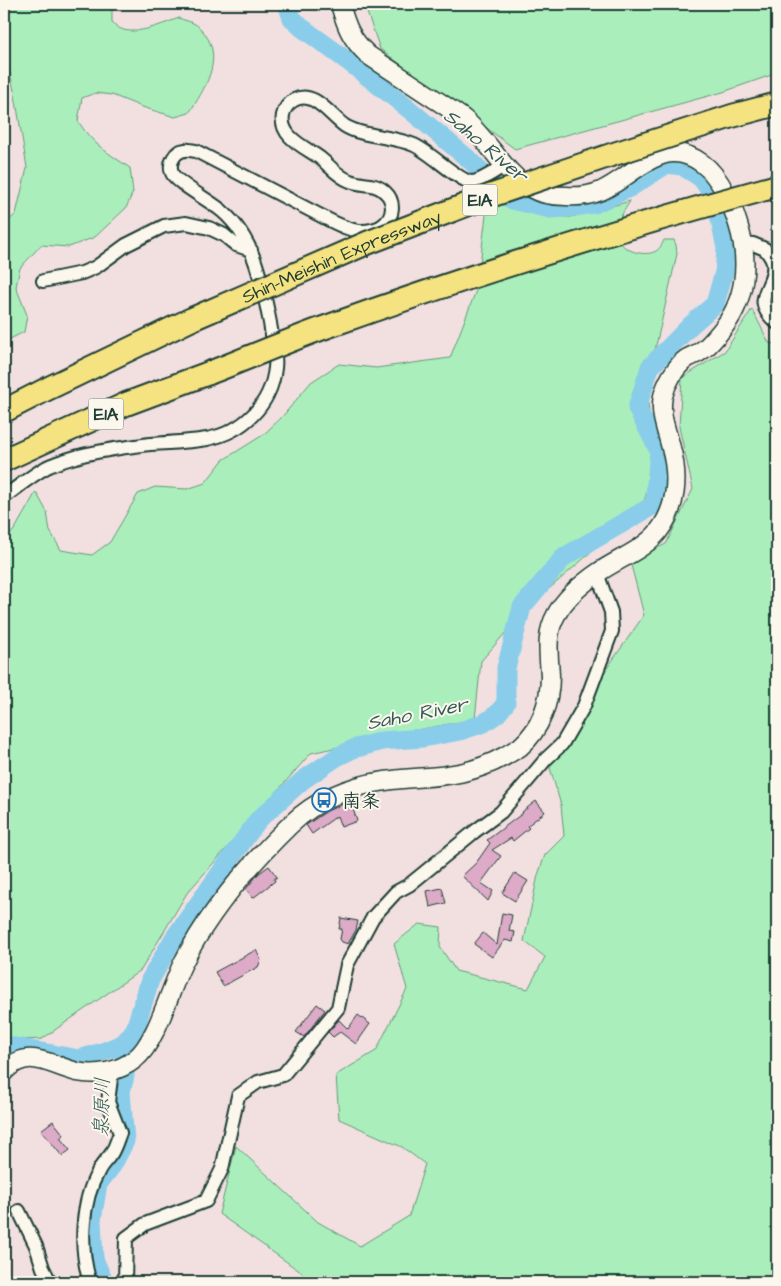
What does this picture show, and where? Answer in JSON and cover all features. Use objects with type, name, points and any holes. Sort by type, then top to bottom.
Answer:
[{"type":"highway","name":"Shin-Meishin Expressway","points":[[4,411],[192,319],[367,242],[484,198],[732,116],[777,104]]},
{"type":"highway","name":"E1A","points":[[4,460],[126,404],[325,328],[555,251],[681,212],[777,186]]},
{"type":"main road","points":[[4,1072],[5,1068],[19,1060],[28,1058],[43,1060],[74,1071],[96,1074],[120,1068],[146,1048],[182,965],[224,899],[262,855],[305,812],[324,800],[350,789],[382,782],[445,777],[476,769],[520,747],[536,728],[547,707],[550,679],[548,642],[553,619],[566,600],[597,573],[636,550],[656,534],[667,518],[674,498],[676,477],[673,454],[662,415],[664,393],[672,375],[683,361],[704,350],[729,322],[740,301],[744,243],[736,216],[724,189],[704,164],[682,154],[657,155],[602,191],[571,197],[550,194],[531,188],[502,167],[464,120],[368,55],[356,44],[346,25],[340,4]]},
{"type":"street","points":[[4,497],[48,466],[72,458],[141,445],[206,439],[237,428],[263,404],[272,388],[276,356],[257,264],[241,232],[224,212],[178,181],[172,174],[170,165],[174,157],[180,152],[186,149],[196,151],[330,220],[350,229],[362,231],[382,226],[389,219],[392,210],[391,200],[380,187],[351,182],[342,177],[315,154],[292,139],[284,129],[282,119],[288,105],[302,97],[310,98],[347,127],[414,145],[432,155],[462,179],[470,182],[476,182],[502,167]]},
{"type":"street","points":[[44,281],[82,273],[96,267],[126,245],[164,226],[186,223],[209,228],[224,235],[236,245],[251,250]]},
{"type":"street","points":[[744,243],[766,249],[773,262],[772,277],[764,291],[763,302],[769,316],[777,323]]},
{"type":"street","points":[[125,1282],[126,1238],[145,1224],[206,1201],[222,1169],[238,1096],[258,1082],[283,1075],[338,1008],[347,965],[373,917],[396,892],[409,885],[501,812],[546,759],[562,744],[584,706],[612,631],[611,612],[597,573]]},
{"type":"street","points":[[90,1282],[84,1264],[82,1239],[85,1213],[99,1170],[112,1153],[120,1133],[108,1102],[120,1068]]},
{"type":"street","points":[[19,1211],[36,1246],[42,1268],[50,1282]]},
{"type":"green space","points":[[4,4],[118,4],[112,9],[112,22],[127,31],[150,28],[179,18],[195,24],[201,29],[210,44],[213,54],[210,75],[206,85],[189,113],[175,117],[112,95],[95,93],[82,98],[78,121],[95,142],[130,168],[133,192],[126,208],[95,237],[69,247],[41,245],[20,268],[16,287],[27,315],[24,332],[4,342],[4,225],[16,214],[27,168],[15,95],[8,64],[4,57]]},
{"type":"green space","points":[[364,4],[777,4],[777,73],[723,92],[515,149],[380,49]]},
{"type":"green space","points":[[491,186],[514,208],[543,216],[571,217],[630,201],[618,225],[617,234],[621,244],[637,252],[649,253],[657,250],[664,240],[674,240],[677,254],[655,350],[648,403],[654,455],[644,503],[526,609],[481,661],[475,719],[311,753],[187,893],[141,970],[42,1039],[4,1041],[4,541],[15,529],[36,492],[47,512],[50,531],[61,550],[92,555],[110,542],[138,494],[155,487],[187,489],[205,483],[223,460],[263,435],[282,417],[311,382],[339,364],[376,368],[450,358],[477,288]]},
{"type":"green space","points":[[752,309],[769,343],[777,344],[777,1282],[315,1282],[219,1214],[236,1146],[318,1222],[360,1246],[409,1216],[425,1164],[402,1147],[339,1119],[336,1075],[376,1051],[407,989],[394,944],[419,924],[441,927],[440,947],[456,971],[528,989],[545,957],[524,941],[538,875],[545,855],[564,836],[561,805],[550,768],[596,684],[644,615],[630,561],[666,544],[693,489],[679,427],[682,378],[725,351]]},
{"type":"building","points":[[352,800],[353,803],[351,803],[357,821],[341,827],[337,816],[312,834],[306,825],[327,811]]},
{"type":"building","points":[[536,801],[545,812],[527,826],[529,828],[513,841],[511,838],[492,850],[501,856],[481,883],[493,891],[488,901],[462,876],[476,863],[490,843],[487,840]]},
{"type":"building","points":[[269,866],[277,877],[274,879],[275,881],[253,898],[246,889],[258,874]]},
{"type":"building","points":[[515,873],[528,881],[515,901],[502,893]]},
{"type":"building","points":[[442,888],[446,903],[430,907],[427,891]]},
{"type":"building","points":[[502,913],[512,915],[509,931],[515,932],[513,942],[505,940],[492,957],[474,944],[483,933],[497,945]]},
{"type":"building","points":[[341,918],[358,921],[356,930],[348,944],[340,939],[342,929],[339,929]]},
{"type":"building","points":[[256,950],[261,960],[258,967],[223,986],[215,972]]},
{"type":"building","points":[[317,1004],[325,1010],[304,1037],[296,1032]]},
{"type":"building","points":[[358,1015],[370,1024],[356,1044],[340,1032],[333,1037],[328,1032],[339,1020],[348,1029]]},
{"type":"building","points":[[53,1121],[64,1135],[60,1138],[70,1150],[62,1156],[41,1130]]},
{"type":"waterway","name":"Saho River","points":[[4,1049],[10,1046],[79,1059],[124,1043],[135,1029],[150,980],[174,938],[258,820],[303,780],[337,757],[353,749],[382,741],[423,738],[460,731],[484,723],[497,714],[506,703],[506,668],[522,607],[564,557],[654,505],[659,451],[637,408],[650,367],[691,325],[715,304],[724,272],[726,249],[716,199],[701,178],[682,166],[667,164],[631,187],[594,204],[550,209],[512,200],[502,193],[472,162],[410,110],[301,27],[292,18],[287,4]]},
{"type":"waterway","name":"泉原川","points":[[104,1282],[94,1259],[92,1220],[98,1184],[112,1166],[125,1141],[121,1092],[125,1076],[125,1049]]},
{"type":"place","name":"南条","points":[[324,800]]}]
